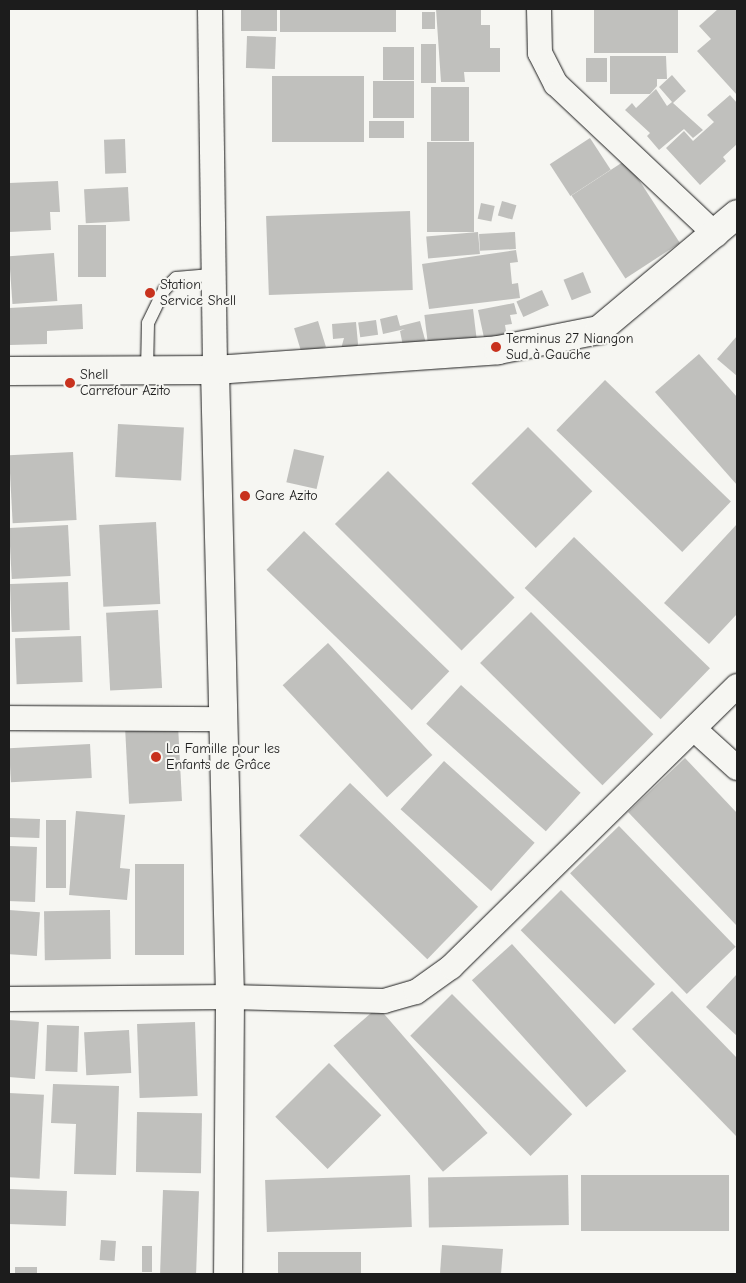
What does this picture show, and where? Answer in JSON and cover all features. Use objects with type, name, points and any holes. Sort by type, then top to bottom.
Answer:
[{"type":"street","points":[[210,9],[215,370],[230,997],[228,1274]]},
{"type":"street","points":[[539,9],[540,53],[556,84],[716,235]]},
{"type":"street","points":[[9,371],[215,370],[498,350],[599,330],[716,235],[737,214]]},
{"type":"street","points":[[9,999],[230,997],[384,1000],[416,992],[451,967],[737,686]]},
{"type":"street","points":[[9,718],[224,719]]},
{"type":"street","points":[[694,729],[737,768]]},
{"type":"lane","points":[[147,370],[148,323],[164,290],[176,278],[214,275]]},
{"type":"building","points":[[241,9],[277,9],[277,31],[241,31]]},
{"type":"building","points":[[280,9],[396,9],[396,32],[280,32]]},
{"type":"building","points":[[436,9],[481,9],[481,25],[490,25],[490,48],[500,48],[500,72],[464,72],[465,82],[441,82]]},
{"type":"building","points":[[594,9],[678,9],[678,53],[594,53]]},
{"type":"building","points":[[718,9],[737,9],[737,95],[697,51],[711,39],[699,26]]},
{"type":"building","points":[[422,12],[435,12],[435,29],[422,29]]},
{"type":"building","points":[[247,36],[276,37],[275,69],[246,68]]},
{"type":"building","points":[[421,44],[436,44],[436,83],[421,83]]},
{"type":"building","points":[[383,47],[414,47],[414,80],[383,80]]},
{"type":"building","points":[[610,56],[666,56],[667,79],[657,79],[657,86],[650,94],[610,94]]},
{"type":"building","points":[[586,58],[607,58],[607,82],[586,82]]},
{"type":"building","points":[[672,75],[686,91],[673,103],[703,130],[693,138],[684,129],[659,150],[647,136],[650,133],[625,110],[632,103],[636,108],[656,89],[667,106],[672,102],[659,87]]},
{"type":"building","points":[[272,76],[364,76],[364,142],[272,142]]},
{"type":"building","points":[[373,81],[414,81],[414,118],[373,118]]},
{"type":"building","points":[[431,87],[469,87],[469,141],[431,141]]},
{"type":"building","points":[[730,95],[737,103],[737,144],[723,157],[726,161],[700,185],[666,148],[684,131],[693,141],[714,122],[707,115]]},
{"type":"building","points":[[369,121],[404,121],[404,138],[369,138]]},
{"type":"building","points":[[590,138],[611,170],[570,196],[550,164]]},
{"type":"building","points":[[125,139],[126,173],[105,174],[104,140]]},
{"type":"building","points":[[427,142],[474,142],[474,232],[427,232]]},
{"type":"building","points":[[626,160],[680,243],[625,278],[571,195]]},
{"type":"building","points":[[58,181],[60,212],[50,212],[51,230],[9,232],[9,183]]},
{"type":"building","points":[[128,187],[130,221],[86,223],[84,189]]},
{"type":"building","points":[[502,201],[516,205],[512,220],[498,215]]},
{"type":"building","points":[[481,203],[495,206],[491,222],[478,219]]},
{"type":"building","points":[[410,211],[413,290],[269,295],[266,216]]},
{"type":"building","points":[[78,225],[106,225],[106,277],[78,277]]},
{"type":"building","points":[[478,232],[480,254],[428,258],[426,237]]},
{"type":"building","points":[[515,232],[516,249],[480,251],[479,234]]},
{"type":"building","points":[[516,250],[518,262],[510,263],[512,284],[518,283],[520,298],[429,309],[422,264]]},
{"type":"building","points":[[54,253],[57,301],[12,304],[9,256]]},
{"type":"building","points":[[583,272],[591,292],[572,300],[564,280]]},
{"type":"building","points":[[542,290],[549,306],[523,317],[516,301]]},
{"type":"building","points":[[514,303],[517,314],[510,315],[512,324],[505,325],[508,343],[486,347],[478,310]]},
{"type":"building","points":[[82,304],[83,329],[47,331],[47,344],[10,345],[9,308]]},
{"type":"building","points":[[473,309],[478,347],[429,353],[424,315]]},
{"type":"building","points":[[397,315],[400,326],[420,321],[428,351],[405,356],[400,331],[405,329],[383,334],[380,319]]},
{"type":"building","points":[[376,320],[378,335],[360,337],[358,323]]},
{"type":"building","points":[[318,321],[326,347],[302,354],[294,328]]},
{"type":"building","points":[[356,322],[358,344],[354,355],[339,356],[344,338],[333,339],[332,324]]},
{"type":"building","points":[[737,336],[737,376],[717,359]]},
{"type":"building","points":[[699,354],[737,397],[737,485],[655,392]]},
{"type":"building","points":[[605,380],[731,502],[682,552],[556,430]]},
{"type":"building","points":[[118,424],[184,427],[181,480],[115,477]]},
{"type":"building","points":[[528,427],[592,491],[536,548],[471,484]]},
{"type":"building","points":[[294,449],[324,456],[317,489],[286,482]]},
{"type":"building","points":[[73,452],[77,520],[13,523],[9,455]]},
{"type":"building","points":[[388,471],[515,598],[462,651],[335,524]]},
{"type":"building","points":[[156,522],[160,604],[103,607],[99,525]]},
{"type":"building","points":[[737,524],[737,614],[709,644],[664,603]]},
{"type":"building","points":[[68,525],[71,576],[12,579],[9,528]]},
{"type":"building","points":[[304,531],[449,671],[412,710],[266,570]]},
{"type":"building","points":[[574,537],[710,668],[661,719],[525,588]]},
{"type":"building","points":[[68,582],[70,630],[12,632],[10,584]]},
{"type":"building","points":[[158,610],[162,688],[110,691],[106,613]]},
{"type":"building","points":[[531,612],[653,734],[602,785],[480,663]]},
{"type":"building","points":[[81,636],[83,682],[17,684],[15,638]]},
{"type":"building","points":[[328,643],[432,755],[387,797],[283,685]]},
{"type":"building","points":[[461,685],[581,793],[546,831],[426,724]]},
{"type":"building","points":[[178,725],[182,801],[129,804],[125,728]]},
{"type":"building","points":[[90,744],[92,778],[11,782],[9,748]]},
{"type":"building","points":[[685,758],[737,813],[737,926],[628,812]]},
{"type":"building","points":[[444,761],[535,843],[491,891],[401,809]]},
{"type":"building","points":[[350,783],[478,907],[427,959],[299,836]]},
{"type":"building","points":[[76,811],[125,815],[120,868],[130,869],[127,900],[69,895]]},
{"type":"building","points":[[9,818],[40,819],[39,838],[9,837]]},
{"type":"building","points":[[46,820],[66,820],[66,888],[46,888]]},
{"type":"building","points":[[619,826],[736,947],[687,994],[570,873]]},
{"type":"building","points":[[9,846],[37,847],[35,902],[9,901]]},
{"type":"building","points":[[135,864],[184,864],[184,955],[135,955]]},
{"type":"building","points":[[561,890],[655,984],[615,1024],[521,930]]},
{"type":"building","points":[[9,910],[40,912],[37,956],[9,954]]},
{"type":"building","points":[[110,910],[111,959],[45,960],[44,911]]},
{"type":"building","points":[[512,944],[626,1071],[586,1107],[472,980]]},
{"type":"building","points":[[737,974],[737,1036],[706,1007]]},
{"type":"building","points":[[672,991],[737,1058],[737,1137],[632,1029]]},
{"type":"building","points":[[452,994],[572,1114],[530,1156],[410,1036]]},
{"type":"building","points":[[378,1007],[488,1133],[443,1172],[333,1046]]},
{"type":"building","points":[[9,1020],[39,1022],[35,1079],[9,1077]]},
{"type":"building","points":[[195,1022],[198,1096],[140,1098],[137,1024]]},
{"type":"building","points":[[47,1025],[79,1026],[77,1072],[45,1071]]},
{"type":"building","points":[[129,1030],[131,1073],[86,1075],[84,1032]]},
{"type":"building","points":[[329,1063],[381,1115],[328,1169],[275,1117]]},
{"type":"building","points":[[53,1084],[119,1086],[116,1175],[74,1174],[76,1124],[51,1123]]},
{"type":"building","points":[[9,1093],[44,1095],[40,1179],[9,1177]]},
{"type":"building","points":[[137,1112],[202,1113],[201,1173],[136,1172]]},
{"type":"building","points":[[410,1175],[412,1227],[267,1232],[265,1180]]},
{"type":"building","points":[[568,1175],[569,1225],[429,1227],[428,1177]]},
{"type":"building","points":[[581,1175],[729,1175],[729,1231],[581,1231]]},
{"type":"building","points":[[9,1189],[67,1191],[66,1226],[9,1224]]},
{"type":"building","points":[[163,1190],[199,1191],[196,1274],[160,1274]]},
{"type":"building","points":[[101,1240],[116,1241],[115,1261],[100,1260]]},
{"type":"building","points":[[442,1245],[503,1249],[501,1274],[440,1274]]},
{"type":"building","points":[[142,1246],[152,1246],[152,1272],[142,1272]]},
{"type":"building","points":[[278,1252],[361,1252],[361,1274],[278,1274]]},
{"type":"building","points":[[15,1267],[37,1267],[37,1274],[15,1274]]},
{"type":"place","name":"Station Service Shell","points":[[150,293]]},
{"type":"place","name":"Terminus 27 Niangon Sud à Gauche","points":[[496,347]]},
{"type":"place","name":"Shell Carrefour Azito","points":[[70,383]]},
{"type":"place","name":"Gare Azito","points":[[245,496]]},
{"type":"place","name":"La Famille pour les Enfants de Grâce","points":[[156,757]]}]
